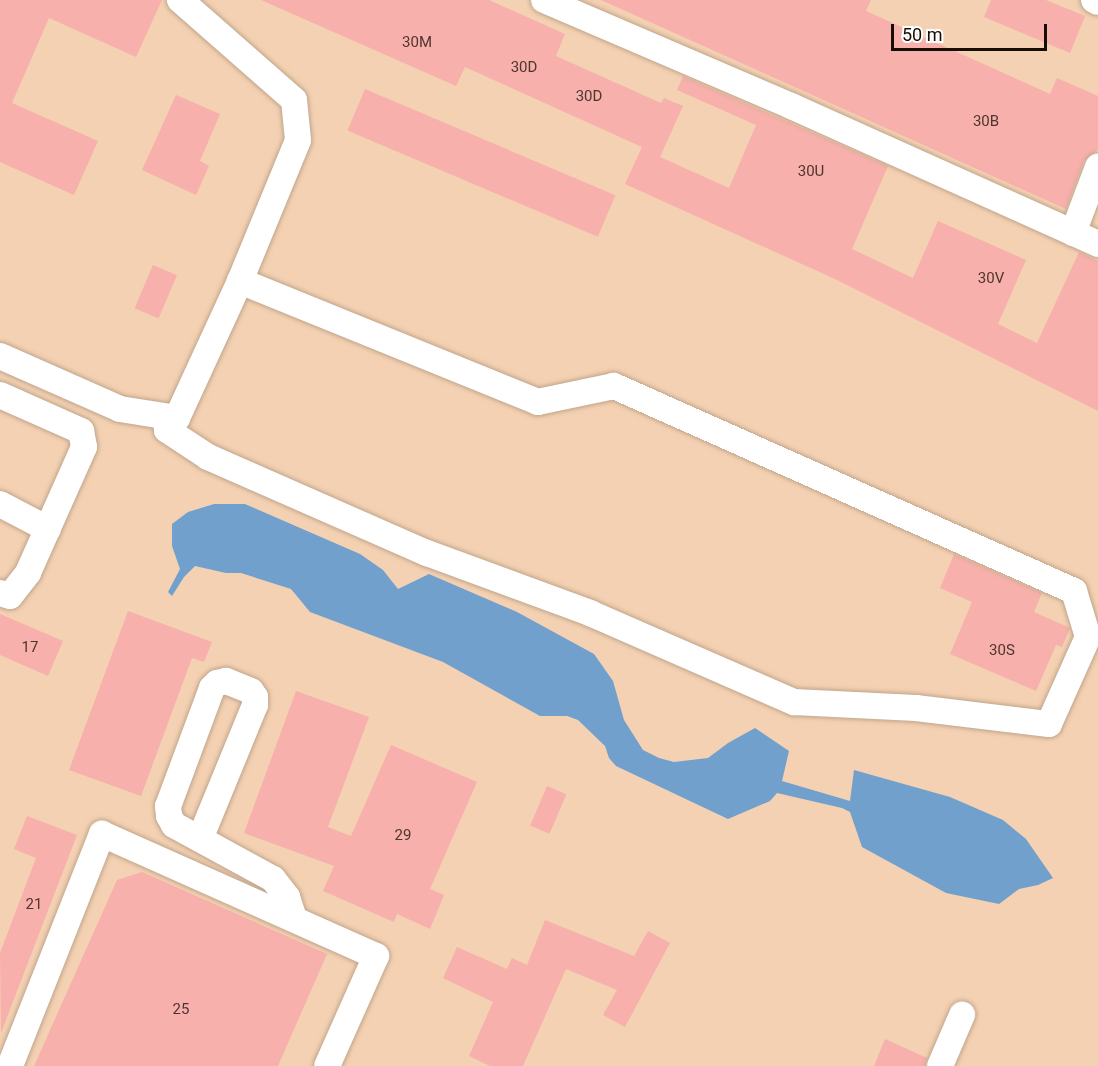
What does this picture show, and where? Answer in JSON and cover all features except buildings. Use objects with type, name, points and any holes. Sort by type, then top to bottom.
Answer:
[{"type":"lane","points":[[0,356],[120,409],[177,418],[240,280],[298,140],[294,100],[180,0]]},
{"type":"lane","points":[[544,0],[791,106],[1098,244]]},
{"type":"lane","points":[[1072,233],[1098,166]]},
{"type":"lane","points":[[166,417],[167,430],[208,457],[427,553],[590,613],[794,702],[916,708],[1049,724],[1088,637],[1074,591],[614,386],[538,402],[240,280]]},
{"type":"lane","points":[[0,395],[81,431],[84,447],[28,573],[10,596],[0,593]]},
{"type":"lane","points":[[0,504],[48,529]]},
{"type":"lane","points":[[200,839],[255,705],[255,697],[251,691],[226,681],[217,683],[212,688],[168,806],[169,816],[174,825],[273,879],[287,897],[294,919]]},
{"type":"lane","points":[[10,1066],[102,834],[376,956],[327,1066]]},
{"type":"lane","points":[[940,1066],[962,1016]]},
{"type":"shaded area","points":[[0,0],[1098,0],[1098,1066],[0,1066]]},
{"type":"water","points":[[214,504],[245,504],[360,554],[383,570],[398,589],[429,574],[517,612],[594,654],[613,681],[624,720],[643,750],[659,758],[674,762],[708,758],[728,743],[755,728],[789,751],[782,781],[850,801],[854,770],[950,797],[1003,820],[1026,839],[1053,878],[1038,885],[1019,889],[999,904],[946,893],[862,847],[850,812],[842,808],[777,793],[770,801],[728,819],[616,766],[609,758],[605,746],[578,720],[567,716],[540,716],[443,662],[310,612],[291,589],[241,573],[226,573],[195,566],[184,577],[172,596],[168,592],[180,569],[172,546],[172,524],[188,512]]}]
